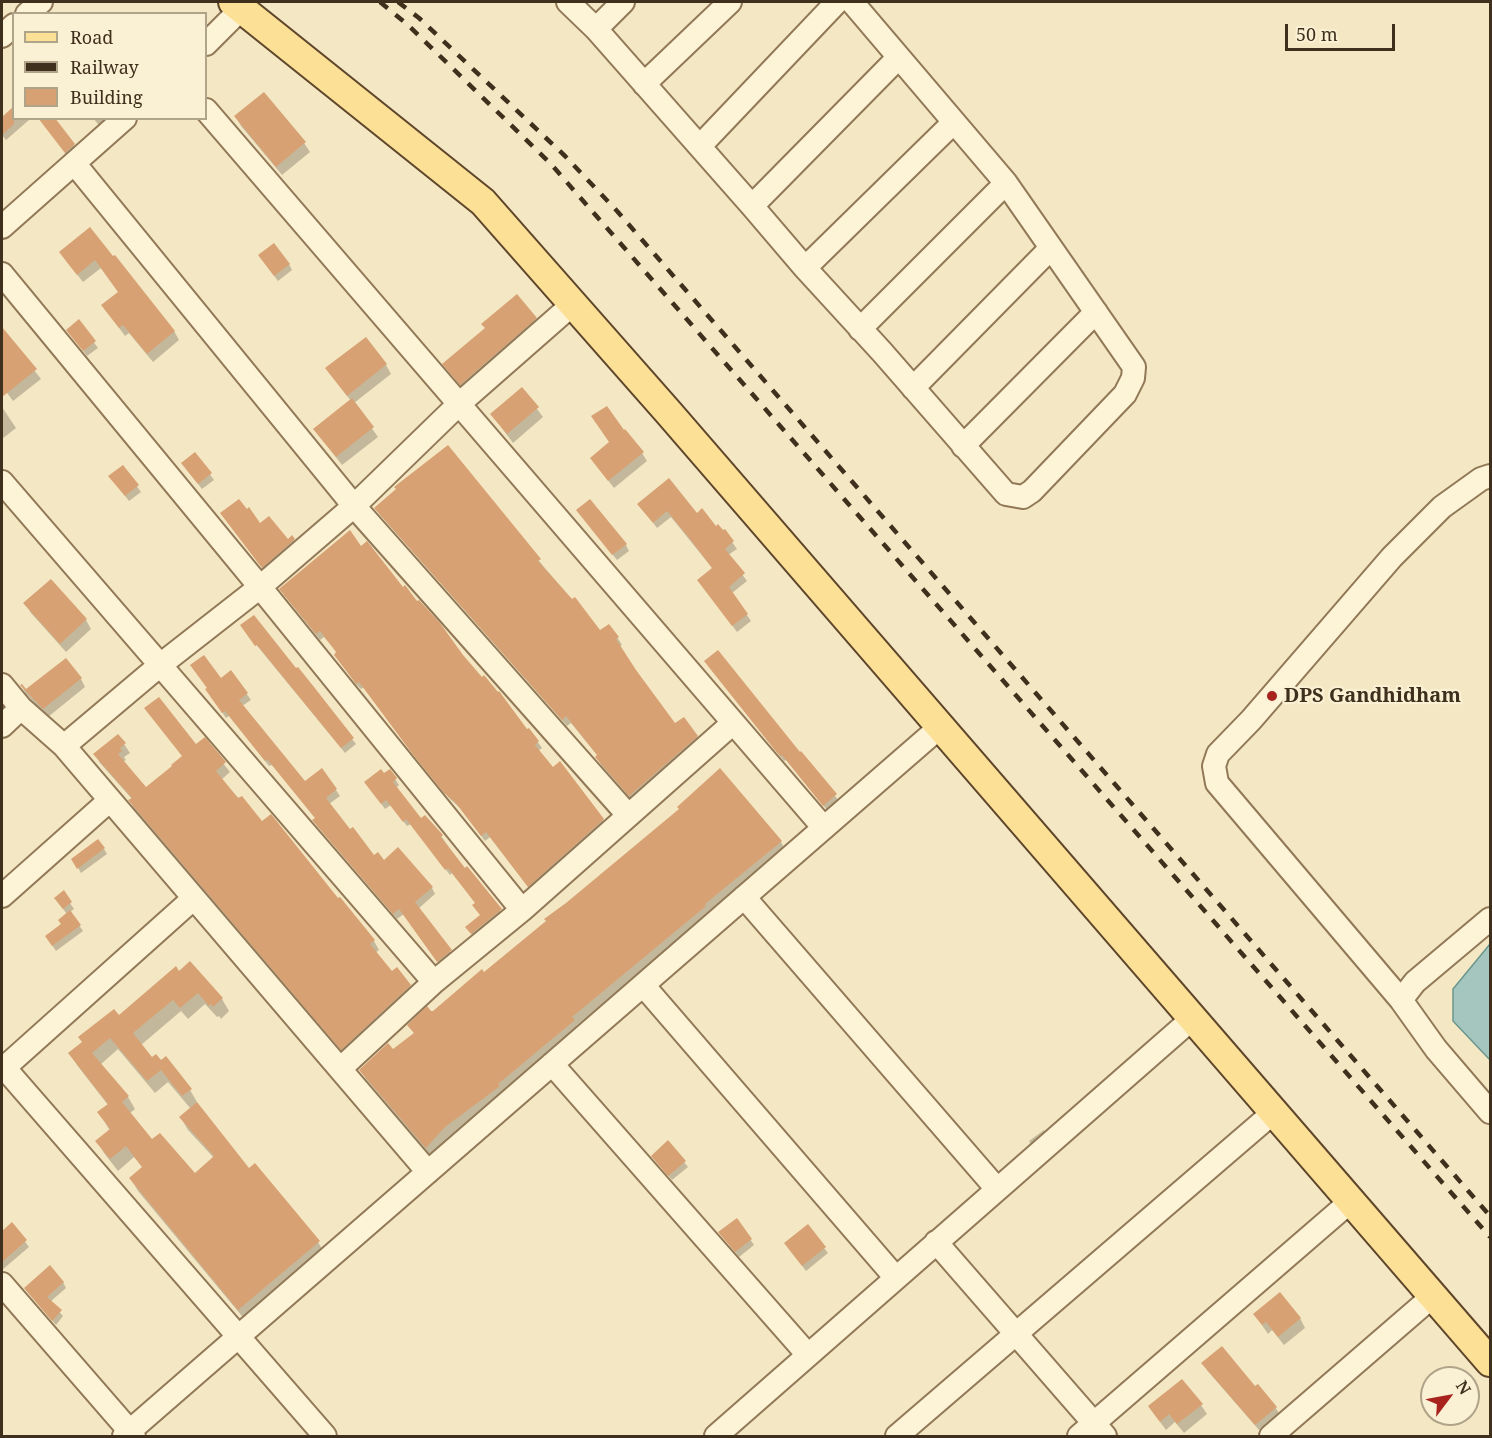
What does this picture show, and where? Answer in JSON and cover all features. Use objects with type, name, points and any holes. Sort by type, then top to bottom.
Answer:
[{"type":"main road","points":[[239,4],[483,201],[1491,1362]]},
{"type":"street","points":[[29,12],[41,2]]},
{"type":"street","points":[[568,2],[596,29],[804,268],[1006,494],[1023,497],[1032,491],[1125,394],[1134,367],[1006,183],[852,2]]},
{"type":"street","points":[[596,29],[623,2]]},
{"type":"street","points":[[644,84],[730,2]]},
{"type":"street","points":[[700,146],[837,2]]},
{"type":"street","points":[[207,43],[239,4]]},
{"type":"street","points":[[752,206],[898,58]]},
{"type":"street","points":[[207,111],[824,828]]},
{"type":"street","points":[[2,227],[122,120]]},
{"type":"street","points":[[804,268],[954,122]]},
{"type":"street","points":[[74,163],[354,506],[628,815]]},
{"type":"street","points":[[860,329],[1006,183]]},
{"type":"street","points":[[913,388],[1051,248]]},
{"type":"street","points":[[2,274],[522,910]]},
{"type":"street","points":[[64,746],[159,666],[260,587],[354,506],[459,404],[573,304]]},
{"type":"street","points":[[963,446],[1096,312]]},
{"type":"street","points":[[1491,476],[1481,479],[1442,507],[1392,557],[1251,720],[1218,754],[1214,766],[1217,783],[1401,1000],[1436,1049],[1491,1112]]},
{"type":"street","points":[[2,482],[434,982]]},
{"type":"street","points":[[2,685],[21,708],[64,746],[428,1172]]},
{"type":"street","points":[[2,726],[21,708]]},
{"type":"street","points":[[340,1069],[434,982],[522,910],[733,723]]},
{"type":"street","points":[[2,1284],[129,1435],[940,726]]},
{"type":"street","points":[[2,896],[110,800]]},
{"type":"street","points":[[744,897],[998,1189]]},
{"type":"street","points":[[194,898],[3,1067],[325,1437]]},
{"type":"street","points":[[1401,1000],[1415,982],[1491,919]]},
{"type":"street","points":[[643,985],[896,1278]]},
{"type":"street","points":[[716,1437],[1192,1018]]},
{"type":"street","points":[[552,1064],[808,1355]]},
{"type":"street","points":[[897,1437],[1274,1112]]},
{"type":"street","points":[[936,1242],[1016,1334],[1093,1432],[1351,1201]]},
{"type":"street","points":[[1271,1437],[1433,1296]]},
{"type":"water","points":[[1490,944],[1490,1060],[1453,1021],[1453,989]]},
{"type":"building","points":[[264,92],[306,142],[276,167],[234,116]]},
{"type":"building","points":[[12,108],[14,124],[2,135],[2,117]]},
{"type":"building","points":[[40,120],[57,120],[75,144],[65,153]]},
{"type":"building","points":[[90,227],[175,331],[147,354],[123,325],[119,328],[101,305],[118,292],[95,260],[77,275],[59,252]]},
{"type":"building","points":[[274,243],[290,264],[274,276],[258,255]]},
{"type":"building","points":[[517,294],[537,318],[460,385],[442,364],[485,328],[481,324]]},
{"type":"building","points":[[79,319],[96,341],[83,351],[66,330]]},
{"type":"building","points":[[2,327],[37,369],[2,397]]},
{"type":"building","points":[[366,337],[387,364],[347,396],[325,368]]},
{"type":"building","points":[[522,387],[539,407],[507,434],[490,414]]},
{"type":"building","points":[[352,398],[374,427],[336,457],[313,429]]},
{"type":"building","points":[[607,406],[644,452],[608,481],[590,458],[609,442],[591,416]]},
{"type":"building","points":[[448,445],[541,559],[538,561],[572,599],[575,597],[600,630],[609,624],[619,637],[616,639],[636,670],[675,723],[684,717],[698,736],[629,796],[595,757],[597,755],[566,716],[562,720],[374,508],[396,489],[394,487]]},
{"type":"building","points":[[195,452],[212,473],[198,484],[181,463]]},
{"type":"building","points":[[123,465],[139,485],[125,496],[108,476]]},
{"type":"building","points":[[669,478],[697,513],[702,508],[716,526],[718,524],[723,530],[725,529],[734,541],[725,549],[745,573],[729,587],[748,614],[732,626],[697,580],[712,568],[690,539],[667,511],[653,523],[637,504]]},
{"type":"building","points":[[239,499],[247,509],[249,507],[260,523],[269,516],[288,539],[292,535],[295,539],[262,568],[220,513]]},
{"type":"building","points":[[590,499],[627,544],[612,555],[576,510]]},
{"type":"building","points":[[350,530],[361,546],[367,541],[403,587],[405,585],[417,601],[419,600],[440,623],[463,655],[482,677],[484,675],[499,691],[527,729],[529,728],[539,741],[535,745],[553,767],[560,761],[604,819],[528,887],[486,832],[481,836],[455,802],[444,793],[359,682],[356,684],[334,655],[336,652],[320,631],[316,634],[279,589]]},
{"type":"building","points":[[51,579],[87,619],[60,644],[23,603]]},
{"type":"building","points":[[254,615],[354,738],[341,748],[240,625]]},
{"type":"building","points":[[718,650],[837,794],[823,806],[704,661]]},
{"type":"building","points":[[204,655],[221,678],[231,670],[248,693],[239,700],[305,781],[322,768],[337,789],[326,798],[350,829],[353,827],[374,855],[378,852],[384,860],[398,847],[433,887],[415,902],[452,950],[437,962],[399,909],[393,914],[312,820],[315,818],[267,759],[265,761],[225,711],[222,713],[190,665]]},
{"type":"building","points":[[66,658],[82,678],[43,709],[20,685],[22,684],[26,689]]},
{"type":"building","points":[[159,697],[196,744],[205,737],[226,762],[216,771],[238,798],[242,796],[262,821],[271,814],[375,940],[370,944],[392,971],[397,967],[411,985],[341,1050],[128,800],[132,798],[93,754],[118,734],[126,743],[120,748],[122,751],[118,754],[146,787],[172,766],[182,756],[144,708]]},
{"type":"building","points":[[720,768],[782,841],[572,1017],[575,1020],[498,1084],[500,1086],[445,1127],[426,1148],[359,1070],[388,1043],[393,1049],[414,1033],[407,1025],[427,1006],[433,1011],[482,969],[484,972],[546,921],[544,919],[679,809],[677,807]]},
{"type":"building","points":[[381,769],[384,773],[390,769],[397,778],[393,782],[421,818],[425,815],[443,835],[441,837],[465,868],[467,866],[502,909],[471,934],[465,927],[480,915],[472,905],[475,903],[448,868],[445,870],[406,819],[403,822],[386,800],[381,804],[364,782]]},
{"type":"building","points":[[98,839],[105,848],[77,869],[71,859]]},
{"type":"building","points":[[64,890],[72,902],[63,909],[54,898]]},
{"type":"building","points":[[70,910],[81,925],[52,946],[45,936],[61,924],[58,920]]},
{"type":"building","points":[[190,961],[223,998],[213,1007],[211,1004],[209,1006],[198,993],[180,1008],[173,1000],[133,1033],[152,1057],[156,1054],[161,1060],[166,1056],[192,1089],[182,1096],[161,1070],[147,1081],[110,1038],[92,1053],[129,1096],[122,1102],[152,1139],[160,1133],[195,1173],[214,1156],[179,1117],[197,1102],[249,1168],[255,1163],[320,1241],[238,1310],[129,1178],[142,1167],[126,1146],[110,1159],[95,1141],[110,1129],[97,1112],[108,1104],[68,1053],[82,1042],[78,1037],[114,1009],[119,1015],[176,966],[179,971]]},
{"type":"building","points":[[668,1140],[686,1161],[668,1176],[651,1156]]},
{"type":"building","points":[[737,1218],[752,1239],[735,1252],[718,1232]]},
{"type":"building","points":[[12,1222],[27,1240],[2,1262],[2,1231]]},
{"type":"building","points":[[808,1224],[826,1247],[802,1266],[784,1243]]},
{"type":"building","points":[[50,1265],[64,1282],[47,1297],[62,1310],[52,1321],[24,1288]]},
{"type":"building","points":[[1280,1292],[1301,1318],[1278,1337],[1266,1322],[1262,1325],[1253,1314]]},
{"type":"building","points":[[1222,1346],[1255,1386],[1258,1384],[1277,1407],[1255,1425],[1201,1363]]},
{"type":"building","points":[[1182,1379],[1203,1404],[1177,1424],[1169,1414],[1160,1422],[1148,1406]]},
{"type":"railway","points":[[380,2],[408,25],[550,163],[1490,1237]]},
{"type":"railway","points":[[398,2],[419,18],[565,156],[617,211],[1490,1216]]},
{"type":"place","name":"DPS Gandhidham","points":[[1272,696]]}]
